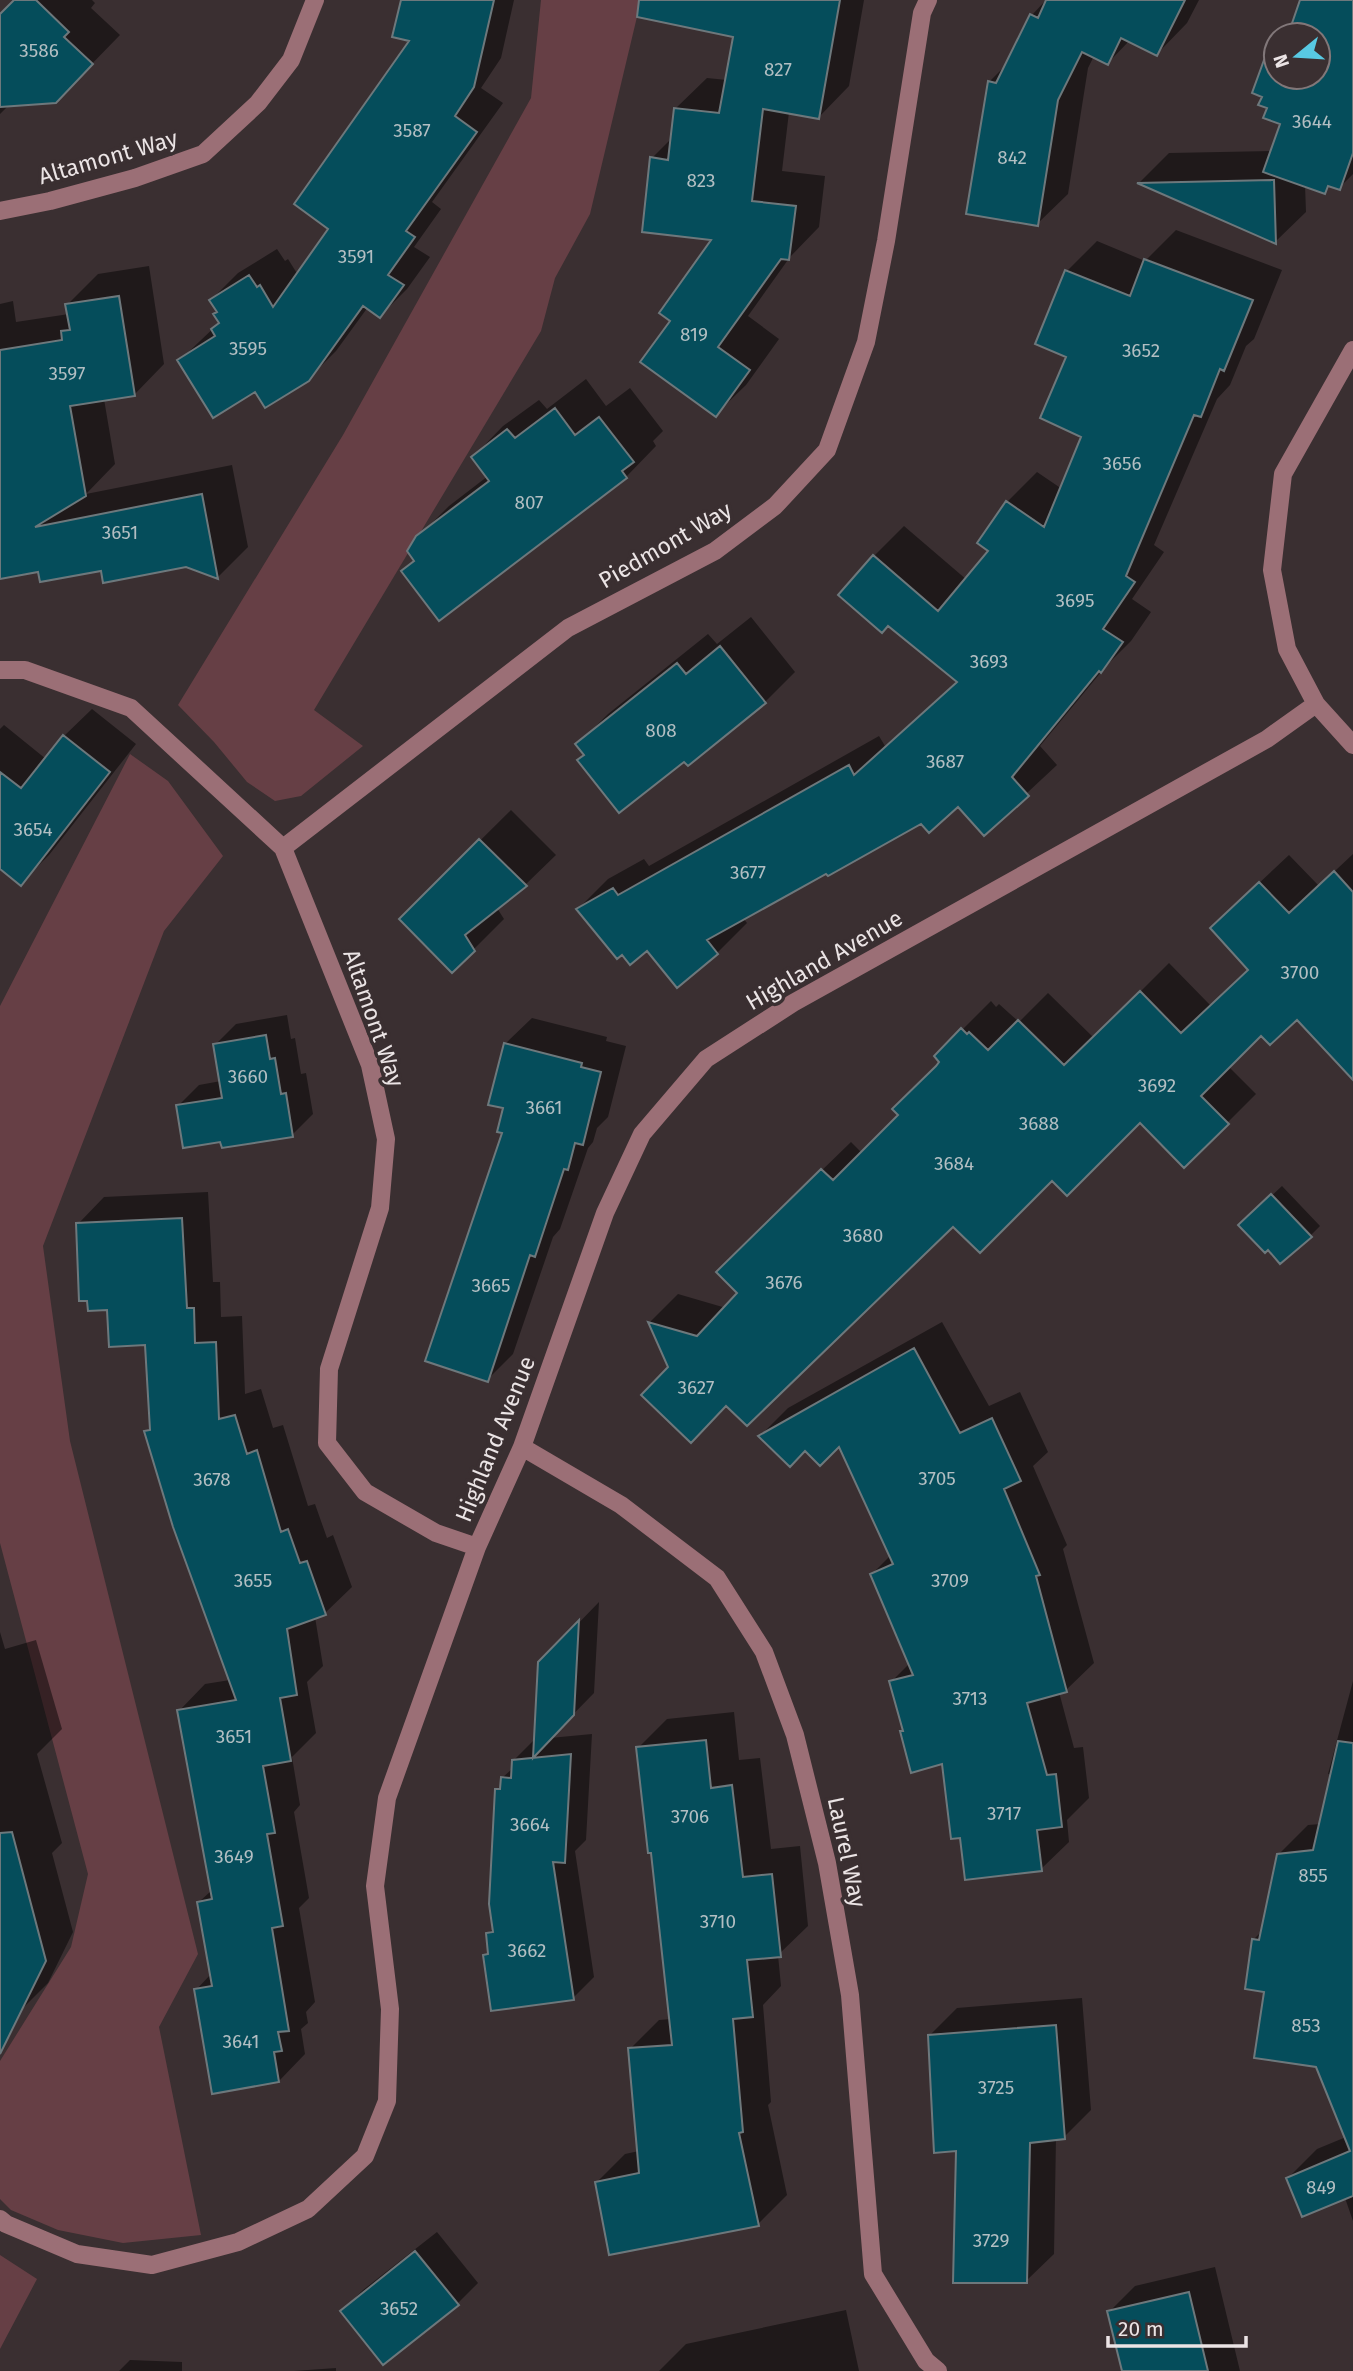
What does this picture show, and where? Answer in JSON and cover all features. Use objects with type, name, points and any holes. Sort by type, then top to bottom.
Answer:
[{"type":"street","name":"Altamont Way","points":[[0,211],[50,201],[135,178],[203,155],[258,103],[291,60],[315,0]]},
{"type":"street","name":"Piedmont Way","points":[[283,848],[568,628],[715,551],[775,506],[827,450],[866,342],[886,241],[922,13],[928,0]]},
{"type":"street","points":[[1353,350],[1283,474],[1272,570],[1287,649],[1316,704],[1353,745]]},
{"type":"street","name":"Altamont Way","points":[[0,670],[25,670],[131,708],[283,848],[370,1065],[386,1139],[380,1208],[329,1369],[327,1443],[365,1492],[436,1533],[477,1547]]},
{"type":"street","name":"Highland Avenue","points":[[0,2219],[77,2254],[152,2265],[238,2242],[308,2209],[365,2156],[387,2101],[390,2009],[375,1886],[387,1798],[477,1547],[522,1447],[605,1213],[642,1135],[706,1059],[793,1003],[1266,739],[1316,704]]},
{"type":"street","name":"Laurel Way","points":[[522,1447],[621,1505],[717,1578],[764,1652],[794,1735],[827,1863],[850,1995],[873,2274],[926,2361],[938,2371]]},
{"type":"shaded area","points":[[541,0],[641,0],[590,214],[555,278],[541,331],[314,710],[363,746],[301,796],[275,801],[247,782],[214,742],[178,705],[343,435],[531,98]]},
{"type":"shaded area","points":[[130,754],[168,781],[223,856],[164,931],[43,1246],[70,1441],[198,1954],[159,2027],[201,2235],[123,2243],[58,2230],[11,2210],[0,2199],[0,2061],[71,1947],[88,1874],[0,1543],[0,1006]]},
{"type":"shaded area","points":[[0,2255],[37,2279],[0,2349]]},
{"type":"building","points":[[14,0],[36,0],[69,32],[64,37],[93,64],[56,103],[0,107],[0,14]]},
{"type":"building","points":[[401,0],[494,0],[474,87],[455,116],[477,132],[406,231],[415,237],[388,275],[404,285],[380,318],[363,306],[309,381],[265,408],[255,392],[213,418],[177,360],[215,336],[211,329],[219,323],[213,314],[217,312],[209,300],[249,275],[257,287],[260,285],[273,307],[328,229],[294,204],[409,41],[392,37]]},
{"type":"building","points":[[639,0],[840,0],[819,119],[763,109],[752,201],[796,206],[789,260],[781,259],[718,347],[750,370],[716,417],[640,362],[670,321],[659,313],[711,240],[642,232],[650,157],[668,160],[674,108],[719,113],[733,37],[637,17]]},
{"type":"building","points":[[1046,0],[1185,0],[1157,56],[1121,38],[1108,65],[1082,52],[1058,100],[1038,226],[966,214],[988,81],[996,83],[1030,14],[1038,18]]},
{"type":"building","points":[[1300,0],[1353,0],[1353,153],[1340,190],[1328,186],[1325,194],[1263,172],[1280,124],[1263,118],[1267,108],[1258,105],[1262,97],[1252,93],[1262,66],[1262,91],[1332,91],[1332,21],[1293,21]]},
{"type":"building","points":[[1274,180],[1276,244],[1137,183]]},
{"type":"building","points":[[1144,259],[1253,300],[1224,371],[1220,369],[1201,417],[1194,415],[1126,576],[1135,582],[1103,629],[1123,642],[1101,673],[1099,671],[1012,777],[1029,796],[984,836],[958,807],[929,833],[921,824],[828,876],[826,874],[707,940],[718,954],[677,988],[647,951],[630,965],[622,955],[617,959],[576,909],[613,888],[618,895],[849,765],[854,775],[957,682],[888,626],[882,633],[838,595],[873,555],[938,611],[988,551],[977,543],[1006,501],[1044,527],[1081,437],[1040,418],[1066,357],[1035,344],[1065,270],[1130,296]]},
{"type":"building","points":[[119,296],[135,396],[70,406],[86,496],[35,527],[202,494],[218,579],[186,567],[103,583],[101,571],[40,582],[38,572],[0,579],[0,350],[62,340],[61,331],[70,330],[65,304]]},
{"type":"building","points":[[555,408],[575,435],[599,417],[634,462],[622,471],[627,478],[439,621],[401,571],[414,561],[407,551],[416,536],[489,481],[471,457],[507,429],[515,438]]},
{"type":"building","points":[[720,646],[766,703],[688,766],[684,762],[619,813],[577,760],[584,755],[575,744],[677,663],[686,674]]},
{"type":"building","points":[[63,735],[110,772],[21,886],[0,869],[0,772],[21,788]]},
{"type":"building","points":[[479,839],[527,886],[465,935],[475,951],[452,973],[399,919]]},
{"type":"building","points":[[1334,871],[1353,892],[1353,1080],[1297,1020],[1270,1045],[1261,1036],[1201,1096],[1229,1124],[1184,1168],[1140,1123],[1067,1196],[1052,1181],[980,1253],[953,1227],[747,1426],[726,1406],[691,1443],[641,1395],[668,1367],[648,1322],[697,1336],[737,1293],[716,1272],[821,1169],[833,1180],[898,1115],[892,1109],[936,1066],[939,1062],[934,1056],[961,1028],[988,1050],[1018,1020],[1064,1065],[1140,991],[1181,1033],[1248,970],[1210,928],[1259,882],[1289,913]]},
{"type":"building","points":[[266,1035],[270,1059],[275,1058],[281,1094],[286,1093],[293,1137],[222,1148],[220,1142],[183,1148],[176,1105],[222,1098],[213,1044]]},
{"type":"building","points":[[504,1043],[582,1063],[581,1067],[601,1072],[583,1145],[575,1143],[568,1170],[564,1169],[535,1257],[530,1255],[488,1382],[425,1361],[502,1133],[497,1132],[503,1108],[488,1105]]},
{"type":"building","points":[[1271,1194],[1312,1237],[1280,1264],[1268,1250],[1265,1253],[1238,1225]]},
{"type":"building","points":[[182,1218],[187,1308],[194,1308],[195,1343],[216,1342],[219,1419],[235,1415],[247,1454],[257,1450],[281,1532],[288,1529],[300,1563],[307,1561],[326,1615],[287,1629],[297,1695],[280,1698],[291,1761],[263,1766],[275,1833],[267,1834],[283,1926],[272,1928],[289,2031],[278,2032],[282,2051],[274,2052],[279,2082],[212,2094],[194,1989],[212,1986],[197,1902],[212,1899],[177,1710],[236,1700],[173,1527],[144,1431],[150,1430],[145,1345],[109,1347],[107,1310],[88,1311],[87,1301],[79,1301],[76,1223]]},
{"type":"building","points":[[914,1348],[960,1433],[992,1418],[1021,1481],[1004,1489],[1040,1575],[1036,1576],[1067,1692],[1027,1703],[1047,1775],[1056,1774],[1062,1827],[1037,1830],[1042,1871],[965,1880],[960,1838],[951,1839],[942,1764],[911,1773],[889,1681],[913,1675],[870,1574],[893,1564],[839,1447],[820,1466],[805,1451],[790,1467],[758,1436]]},
{"type":"building","points":[[579,1620],[574,1715],[533,1758],[538,1662]]},
{"type":"building","points":[[706,1740],[711,1788],[732,1785],[743,1877],[772,1874],[781,1957],[747,1960],[753,2017],[733,2019],[743,2132],[739,2133],[759,2226],[609,2255],[595,2182],[639,2173],[628,2048],[672,2045],[651,1853],[648,1853],[636,1747]]},
{"type":"building","points":[[1338,1741],[1353,1743],[1353,2196],[1302,2217],[1286,2178],[1350,2151],[1316,2067],[1254,2058],[1264,1992],[1245,1989],[1252,1939],[1259,1940],[1277,1854],[1313,1850]]},
{"type":"building","points":[[571,1754],[565,1863],[553,1862],[574,2000],[491,2011],[483,1955],[488,1954],[486,1933],[493,1932],[489,1904],[495,1789],[500,1789],[501,1777],[511,1778],[512,1760]]},
{"type":"building","points":[[12,1832],[46,1961],[0,2054],[0,1833]]},
{"type":"building","points":[[1056,2025],[1065,2139],[1030,2143],[1027,2283],[953,2283],[956,2151],[934,2153],[928,2035]]},
{"type":"building","points":[[415,2251],[459,2305],[383,2365],[340,2311]]},
{"type":"building","points":[[1189,2292],[1208,2371],[1122,2371],[1107,2311]]}]
